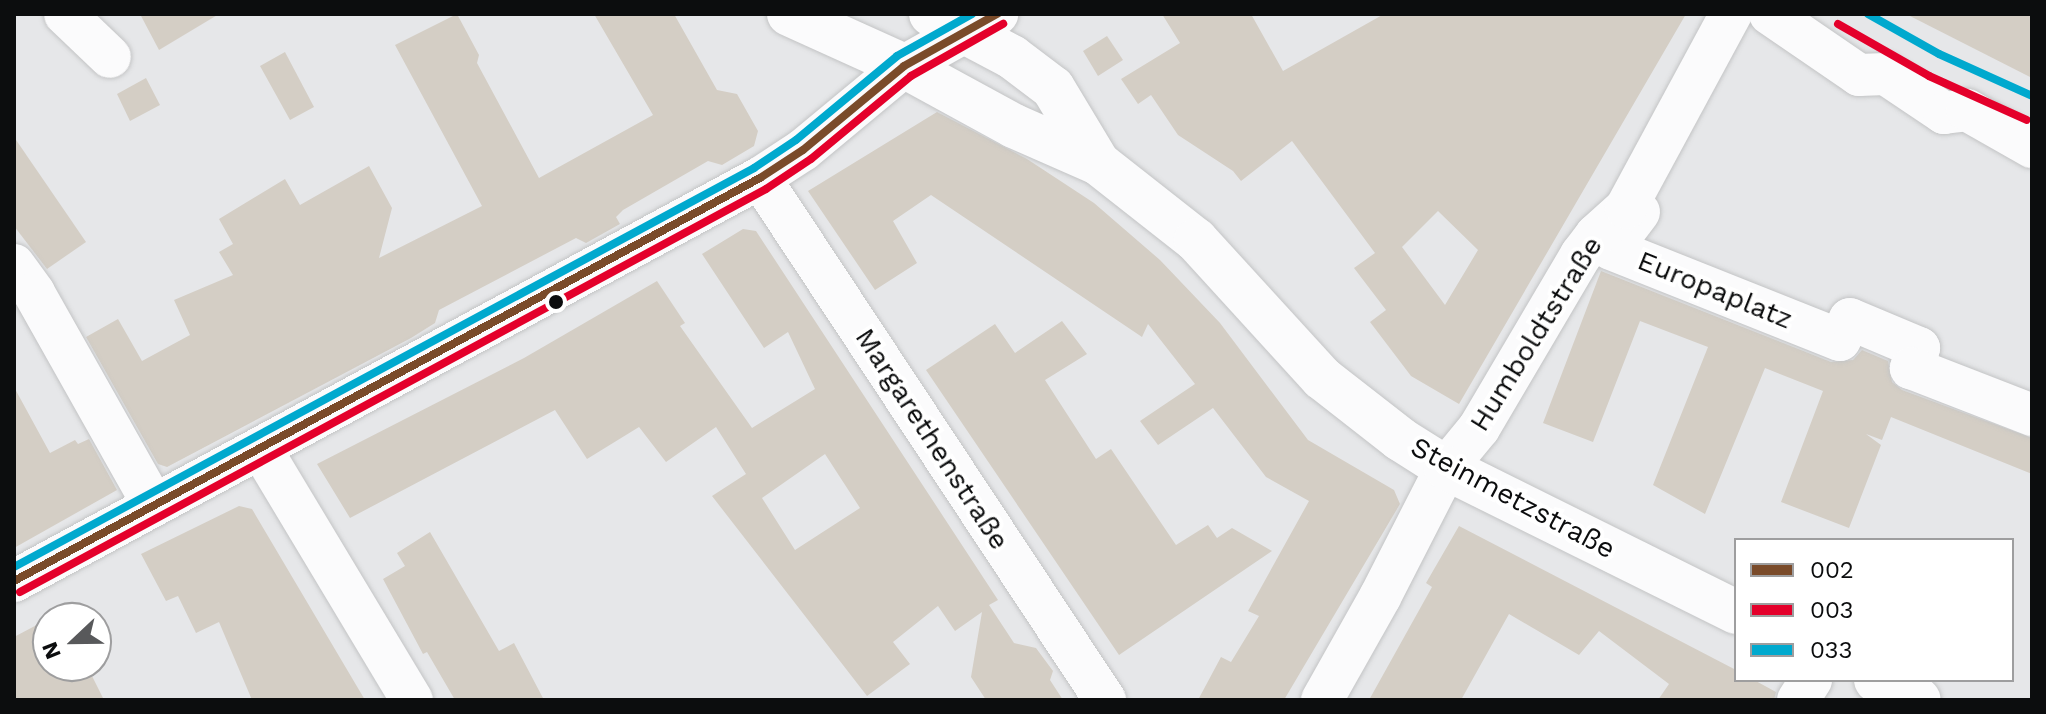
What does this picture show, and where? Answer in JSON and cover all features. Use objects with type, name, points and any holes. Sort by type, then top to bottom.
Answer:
[{"type":"main road","name":"Steinmetzstraße","points":[[789,14],[904,66],[1014,126],[1098,163],[1196,240],[1322,378],[1390,432],[1446,468],[1734,611]]},
{"type":"main road","name":"Steinmetzstraße","points":[[965,19],[1053,88],[1098,163]]},
{"type":"main road","points":[[1880,682],[1919,700]]},
{"type":"street","points":[[65,14],[110,57]]},
{"type":"street","name":"Humboldtstraße","points":[[1322,700],[1380,597],[1446,468],[1479,428],[1581,255],[1596,235],[1626,208],[1731,14]]},
{"type":"street","name":"Europaplatz","points":[[1749,14],[1726,53],[1721,72],[1628,231],[1611,249],[1840,340],[1850,319],[1919,348],[1911,368],[2032,415]]},
{"type":"street","points":[[1770,14],[1859,75],[1891,76],[1944,113],[1967,110],[2032,147]]},
{"type":"street","points":[[14,581],[760,178],[803,150],[965,19]]},
{"type":"street","name":"Margarethenstraße","points":[[760,178],[1105,700]]},
{"type":"street","points":[[14,265],[34,293],[153,504]]},
{"type":"street","points":[[261,449],[412,700]]},
{"type":"street","points":[[1798,700],[1810,682]]},
{"type":"building","points":[[140,14],[219,14],[159,50]]},
{"type":"building","points":[[457,14],[479,55],[477,63],[539,178],[653,115],[594,14],[674,14],[717,90],[737,94],[758,131],[754,146],[722,165],[708,161],[623,210],[616,217],[620,224],[586,243],[576,238],[439,310],[435,323],[411,338],[167,467],[158,464],[86,337],[118,319],[142,361],[190,335],[174,300],[233,275],[219,252],[233,244],[219,219],[285,179],[300,205],[369,166],[392,208],[379,258],[482,206],[395,45]]},
{"type":"building","points":[[1162,14],[1251,14],[1283,71],[1384,14],[1686,14],[1459,404],[1411,376],[1370,322],[1386,310],[1354,268],[1375,253],[1292,141],[1241,181],[1233,171],[1178,135],[1151,95],[1138,104],[1121,79],[1180,43]],"holes":[[[1438,211],[1478,250],[1445,305],[1402,247]]]},
{"type":"building","points":[[1906,14],[2032,14],[2032,78]]},
{"type":"building","points":[[1107,36],[1123,60],[1098,76],[1083,51]]},
{"type":"building","points":[[285,52],[314,107],[290,120],[260,66]]},
{"type":"building","points":[[146,78],[160,105],[130,121],[117,94]]},
{"type":"building","points":[[937,112],[1027,159],[1094,203],[1160,260],[1220,323],[1308,440],[1394,490],[1400,504],[1284,700],[1198,700],[1221,657],[1231,662],[1259,616],[1248,611],[1309,501],[1266,477],[1213,408],[1158,445],[1140,421],[1195,384],[1148,324],[1142,337],[931,195],[893,221],[917,263],[875,290],[808,191]]},
{"type":"building","points":[[14,137],[86,242],[47,269],[14,226]]},
{"type":"building","points":[[743,229],[756,231],[998,600],[989,605],[1014,643],[1036,648],[1053,671],[1050,680],[1063,700],[986,700],[971,677],[982,612],[955,631],[938,606],[893,642],[910,664],[867,696],[712,496],[746,474],[716,427],[666,462],[639,427],[587,459],[555,410],[350,518],[317,464],[524,358],[657,281],[685,323],[680,326],[752,428],[815,389],[788,332],[764,348],[702,254]],"holes":[[[825,454],[860,508],[795,550],[762,498]]]},
{"type":"building","points":[[1601,271],[1831,362],[1853,360],[1862,350],[1888,361],[1892,382],[1902,390],[2032,438],[2032,474],[1891,417],[1882,440],[1866,434],[1881,445],[1849,528],[1781,502],[1823,391],[1765,368],[1705,514],[1653,485],[1708,347],[1640,321],[1593,442],[1543,423]]},
{"type":"building","points":[[1062,321],[1087,354],[1045,380],[1096,459],[1111,449],[1176,545],[1208,525],[1217,538],[1232,528],[1272,551],[1119,655],[926,370],[995,324],[1015,353]]},
{"type":"building","points":[[14,387],[50,453],[75,440],[78,444],[89,439],[117,490],[14,548]]},
{"type":"building","points":[[239,506],[252,509],[365,700],[252,700],[219,622],[196,633],[178,596],[166,601],[141,554]]},
{"type":"building","points":[[1459,526],[1734,669],[1734,682],[1758,682],[1776,692],[1774,700],[1658,700],[1669,684],[1599,631],[1579,655],[1509,614],[1461,700],[1369,700],[1432,587],[1426,583]]},
{"type":"building","points":[[430,532],[499,651],[514,643],[544,700],[455,700],[427,652],[423,654],[383,579],[405,566],[397,553]]},
{"type":"building","points":[[32,627],[32,682],[95,682],[104,700],[14,700],[14,637]]},
{"type":"transit line","name":"033","points":[[14,567],[754,168],[796,140],[897,56],[972,14]]},
{"type":"transit line","name":"002","points":[[14,581],[760,178],[803,150],[904,66],[997,14]]},
{"type":"transit line","name":"033","points":[[1868,14],[1939,54],[2032,96]]},
{"type":"transit line","name":"003","points":[[20,592],[766,189],[811,159],[911,76],[1003,24]]},
{"type":"transit line","name":"003","points":[[1838,24],[1929,76],[2027,120]]}]
